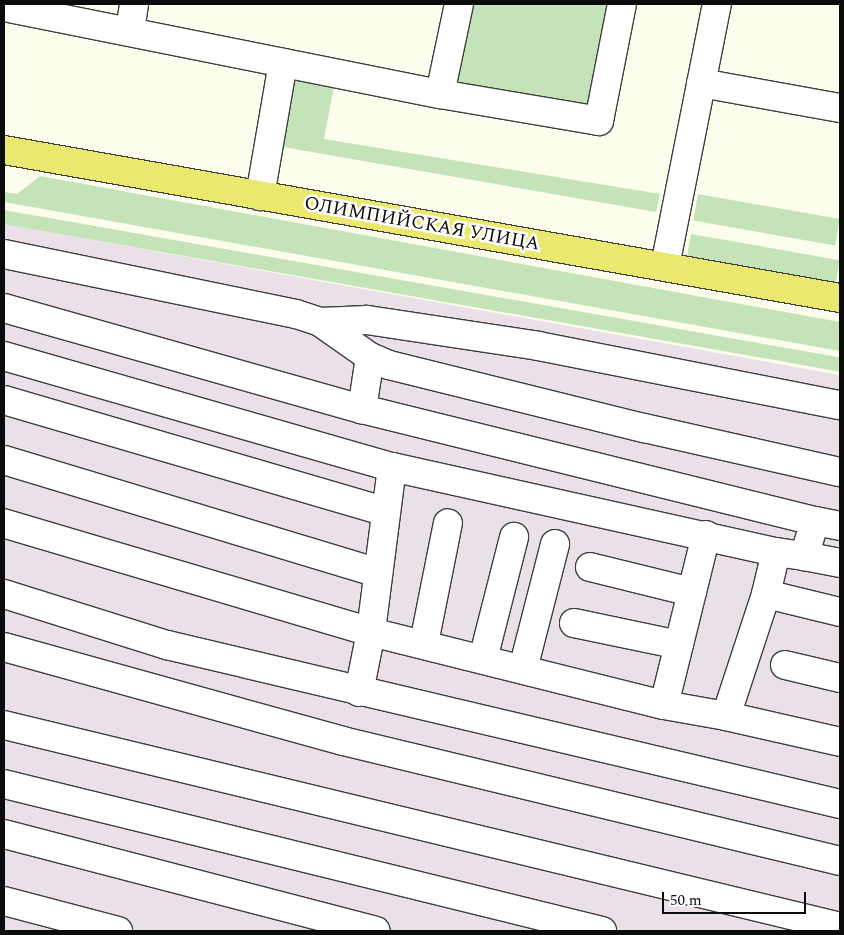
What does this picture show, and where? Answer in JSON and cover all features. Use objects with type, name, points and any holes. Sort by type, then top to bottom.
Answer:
[{"type":"main road","name":"ОЛИМПИЙСКАЯ УЛИЦА","points":[[4,150],[840,298]]},
{"type":"lane","points":[[440,94],[459,4]]},
{"type":"lane","points":[[4,7],[132,17],[283,62],[440,94],[599,121],[622,4]]},
{"type":"lane","points":[[665,266],[717,4]]},
{"type":"lane","points":[[260,196],[283,62]]},
{"type":"lane","points":[[701,83],[840,108]]},
{"type":"lane","points":[[4,254],[296,314],[320,322],[370,357],[397,367],[653,431],[840,472]]},
{"type":"lane","points":[[4,308],[362,409],[828,524],[804,556]]},
{"type":"lane","points":[[320,322],[367,320],[538,346],[840,406]]},
{"type":"lane","points":[[4,356],[392,467],[776,552],[840,563]]},
{"type":"lane","points":[[362,409],[370,357]]},
{"type":"lane","points":[[4,400],[386,512]]},
{"type":"lane","points":[[4,460],[378,572]]},
{"type":"lane","points":[[359,692],[371,632],[392,467]]},
{"type":"lane","points":[[4,523],[371,632],[424,643],[664,705],[726,716],[840,742]]},
{"type":"lane","points":[[424,643],[448,523]]},
{"type":"lane","points":[[664,705],[706,535]]},
{"type":"lane","points":[[483,659],[514,537]]},
{"type":"lane","points":[[523,669],[555,544]]},
{"type":"lane","points":[[726,716],[766,594],[776,552]]},
{"type":"lane","points":[[590,567],[692,592]]},
{"type":"lane","points":[[4,594],[166,645],[840,804]]},
{"type":"lane","points":[[766,594],[840,612]]},
{"type":"lane","points":[[574,622],[679,645]]},
{"type":"lane","points":[[4,647],[343,741],[840,861]]},
{"type":"lane","points":[[784,665],[840,678]]},
{"type":"lane","points":[[4,725],[840,927]]},
{"type":"lane","points":[[4,784],[602,931]]},
{"type":"lane","points":[[4,834],[376,931]]},
{"type":"lane","points":[[4,901],[118,931]]},
{"type":"shaded area","points":[[4,224],[840,375],[840,931],[4,931]]},
{"type":"green space","points":[[465,4],[615,4],[595,113],[448,89]]},
{"type":"green space","points":[[292,73],[335,81],[324,139],[660,194],[656,212],[277,146]]},
{"type":"green space","points":[[40,176],[840,322],[840,351],[4,202],[4,192],[17,194]]},
{"type":"green space","points":[[698,194],[840,219],[835,246],[693,221]]},
{"type":"green space","points":[[4,210],[840,357],[839,371],[4,224]]},
{"type":"green space","points":[[691,234],[840,260],[836,284],[687,258]]}]
